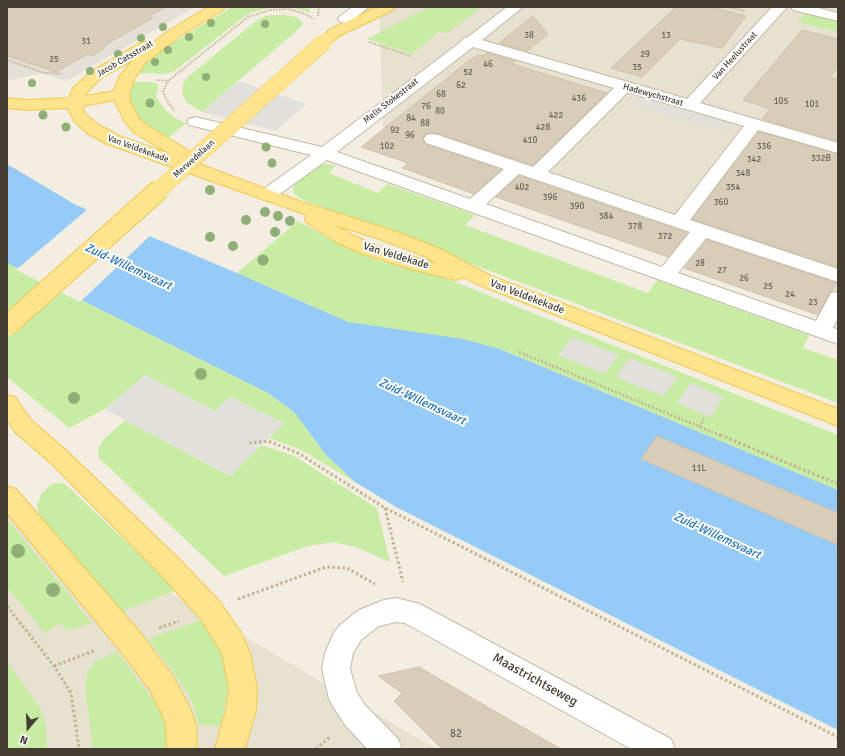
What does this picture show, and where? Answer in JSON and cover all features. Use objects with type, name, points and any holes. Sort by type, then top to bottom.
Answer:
[{"type":"main road","name":"Jacob Catsstraat","points":[[122,94],[127,77],[140,60],[175,33],[218,7]]},
{"type":"main road","name":"Merwedelaan","points":[[7,326],[329,38],[388,8]]},
{"type":"main road","points":[[329,38],[347,13]]},
{"type":"main road","name":"Jacob Catsstraat","points":[[77,97],[97,74],[142,47],[175,33]]},
{"type":"main road","points":[[7,90],[77,97]]},
{"type":"main road","points":[[7,103],[37,105],[77,97],[122,94]]},
{"type":"main road","name":"Van Veldekekade","points":[[122,94],[122,100],[129,116],[139,128],[216,176]]},
{"type":"main road","name":"Van Veldekekade","points":[[77,97],[76,111],[86,124],[113,140],[293,205]]},
{"type":"main road","name":"Van Veldekade","points":[[293,205],[345,239],[370,250],[418,265],[484,280]]},
{"type":"main road","name":"Van Veldekekade","points":[[484,280],[838,418]]},
{"type":"main road","points":[[7,403],[23,426],[61,459],[171,568],[210,610],[226,634],[236,653],[243,688],[240,710],[230,749]]},
{"type":"main road","points":[[7,496],[128,639],[160,681],[177,713],[181,726],[182,749]]},
{"type":"street","points":[[347,13],[362,7]]},
{"type":"street","name":"Melis Stokestraat","points":[[267,195],[325,153],[469,41],[516,7]]},
{"type":"street","name":"Van Heelustraat","points":[[690,105],[780,7]]},
{"type":"street","points":[[798,7],[838,17]]},
{"type":"street","name":"Hadewychstraat","points":[[469,41],[838,148]]},
{"type":"street","points":[[536,174],[625,86]]},
{"type":"street","points":[[195,122],[325,153],[830,334],[838,298]]},
{"type":"street","points":[[679,222],[754,124]]},
{"type":"street","points":[[432,139],[838,276]]},
{"type":"street","points":[[473,206],[516,168]]},
{"type":"street","points":[[666,275],[702,230]]},
{"type":"street","points":[[386,749],[344,699],[336,669],[339,653],[344,641],[358,626],[369,618],[384,612],[396,610],[410,612]]},
{"type":"street","name":"Maastrichtseweg","points":[[410,612],[660,749]]},
{"type":"path","points":[[195,122],[178,113],[167,101],[163,91],[168,81],[248,17],[255,14],[270,10],[288,9],[303,13],[317,21]]},
{"type":"path","points":[[367,42],[388,49]]},
{"type":"path","points":[[7,60],[44,73],[66,73]]},
{"type":"path","points":[[519,352],[838,484]]},
{"type":"path","points":[[700,427],[704,418]]},
{"type":"path","points":[[249,443],[268,441],[298,453],[385,508],[838,737]]},
{"type":"path","points":[[385,508],[410,612]]},
{"type":"path","points":[[7,606],[54,666],[72,693],[79,749]]},
{"type":"shaded area","points":[[7,7],[195,7],[66,81],[42,73],[7,81]]},
{"type":"shaded area","points":[[379,7],[838,7],[838,304],[384,150]]},
{"type":"shaded area","points":[[239,81],[306,104],[276,131],[202,112]]},
{"type":"shaded area","points":[[640,96],[731,123],[724,131],[633,104]]},
{"type":"shaded area","points":[[572,337],[619,355],[604,374],[558,355]]},
{"type":"shaded area","points":[[629,358],[678,377],[663,396],[616,377]]},
{"type":"shaded area","points":[[145,375],[215,411],[230,397],[284,423],[230,476],[105,409]]},
{"type":"shaded area","points":[[691,383],[724,397],[710,417],[677,403]]},
{"type":"shaded area","points":[[7,497],[436,749],[7,749]]},
{"type":"green space","points":[[232,7],[290,7],[270,8],[253,12],[245,16],[173,72],[163,74],[137,73],[148,60],[161,50]]},
{"type":"green space","points":[[290,7],[308,7],[311,13]]},
{"type":"green space","points":[[429,7],[482,7],[447,33],[439,32],[412,54],[367,39]]},
{"type":"green space","points":[[805,13],[838,21],[838,32],[798,22]]},
{"type":"green space","points":[[271,15],[296,17],[303,23],[300,28],[202,112],[187,103],[182,93],[183,83],[189,76],[256,21]]},
{"type":"green space","points":[[132,82],[152,82],[157,84],[158,87],[156,97],[165,110],[178,120],[186,123],[167,139],[147,126],[137,115],[130,101]]},
{"type":"green space","points":[[322,164],[336,165],[329,173],[378,193],[387,184],[475,215],[465,225],[648,293],[657,280],[809,335],[803,348],[838,360],[838,403],[303,200],[293,193],[294,185],[303,175],[312,168]]},
{"type":"green space","points":[[298,221],[341,245],[379,261],[440,276],[838,435],[838,490],[500,349],[348,322],[237,273]]},
{"type":"green space","points":[[7,263],[268,393],[294,412],[327,456],[355,482],[301,450],[269,438],[284,423],[230,397],[215,411],[145,375],[105,409],[69,428],[7,377]]},
{"type":"green space","points":[[125,420],[230,476],[262,445],[294,456],[377,508],[390,562],[358,548],[334,542],[308,546],[224,576],[99,458],[98,450],[103,440]]},
{"type":"green space","points":[[64,483],[177,590],[120,612],[41,520],[37,506],[41,494],[52,484]]},
{"type":"green space","points":[[7,519],[92,623],[67,631],[60,623],[45,633],[7,587]]},
{"type":"green space","points":[[204,619],[219,642],[228,666],[227,692],[221,726],[199,725],[192,701],[172,670],[148,639]]},
{"type":"green space","points":[[117,652],[163,713],[169,735],[168,749],[93,749],[85,686],[88,671],[96,661]]},
{"type":"green space","points":[[7,662],[39,706],[46,725],[47,749],[7,749]]},
{"type":"water","name":"Zuid-Willemsvaart","points":[[7,164],[76,205],[348,322],[463,339],[500,349],[838,490],[838,730],[396,507],[355,482],[327,456],[294,412],[268,393],[7,263]]},
{"type":"pier","points":[[89,208],[152,234],[80,302],[16,270]]},
{"type":"building","points":[[7,7],[166,7],[149,16],[153,18],[107,44],[102,50],[92,56],[88,54],[56,72],[7,56]]},
{"type":"building","points":[[676,7],[711,7],[746,16],[722,48],[680,39],[642,77],[611,68]]},
{"type":"building","points":[[533,16],[548,34],[527,51],[499,43]]},
{"type":"building","points":[[802,30],[838,39],[838,67],[830,77],[838,80],[838,141],[762,119],[770,109],[743,100]]},
{"type":"building","points":[[487,53],[516,61],[512,64],[607,93],[533,165],[438,134],[425,134],[423,140],[426,144],[501,170],[474,194],[402,168],[408,163],[361,147],[466,63],[478,55],[482,56]]},
{"type":"building","points":[[759,132],[838,154],[838,267],[692,219]]},
{"type":"building","points":[[519,176],[687,233],[668,257],[496,197]]},
{"type":"building","points":[[707,240],[837,283],[830,292],[818,315],[684,268]]},
{"type":"building","points":[[657,436],[838,513],[838,545],[641,459]]},
{"type":"building","points":[[419,667],[561,749],[442,749],[394,701],[402,693],[378,676]]}]
